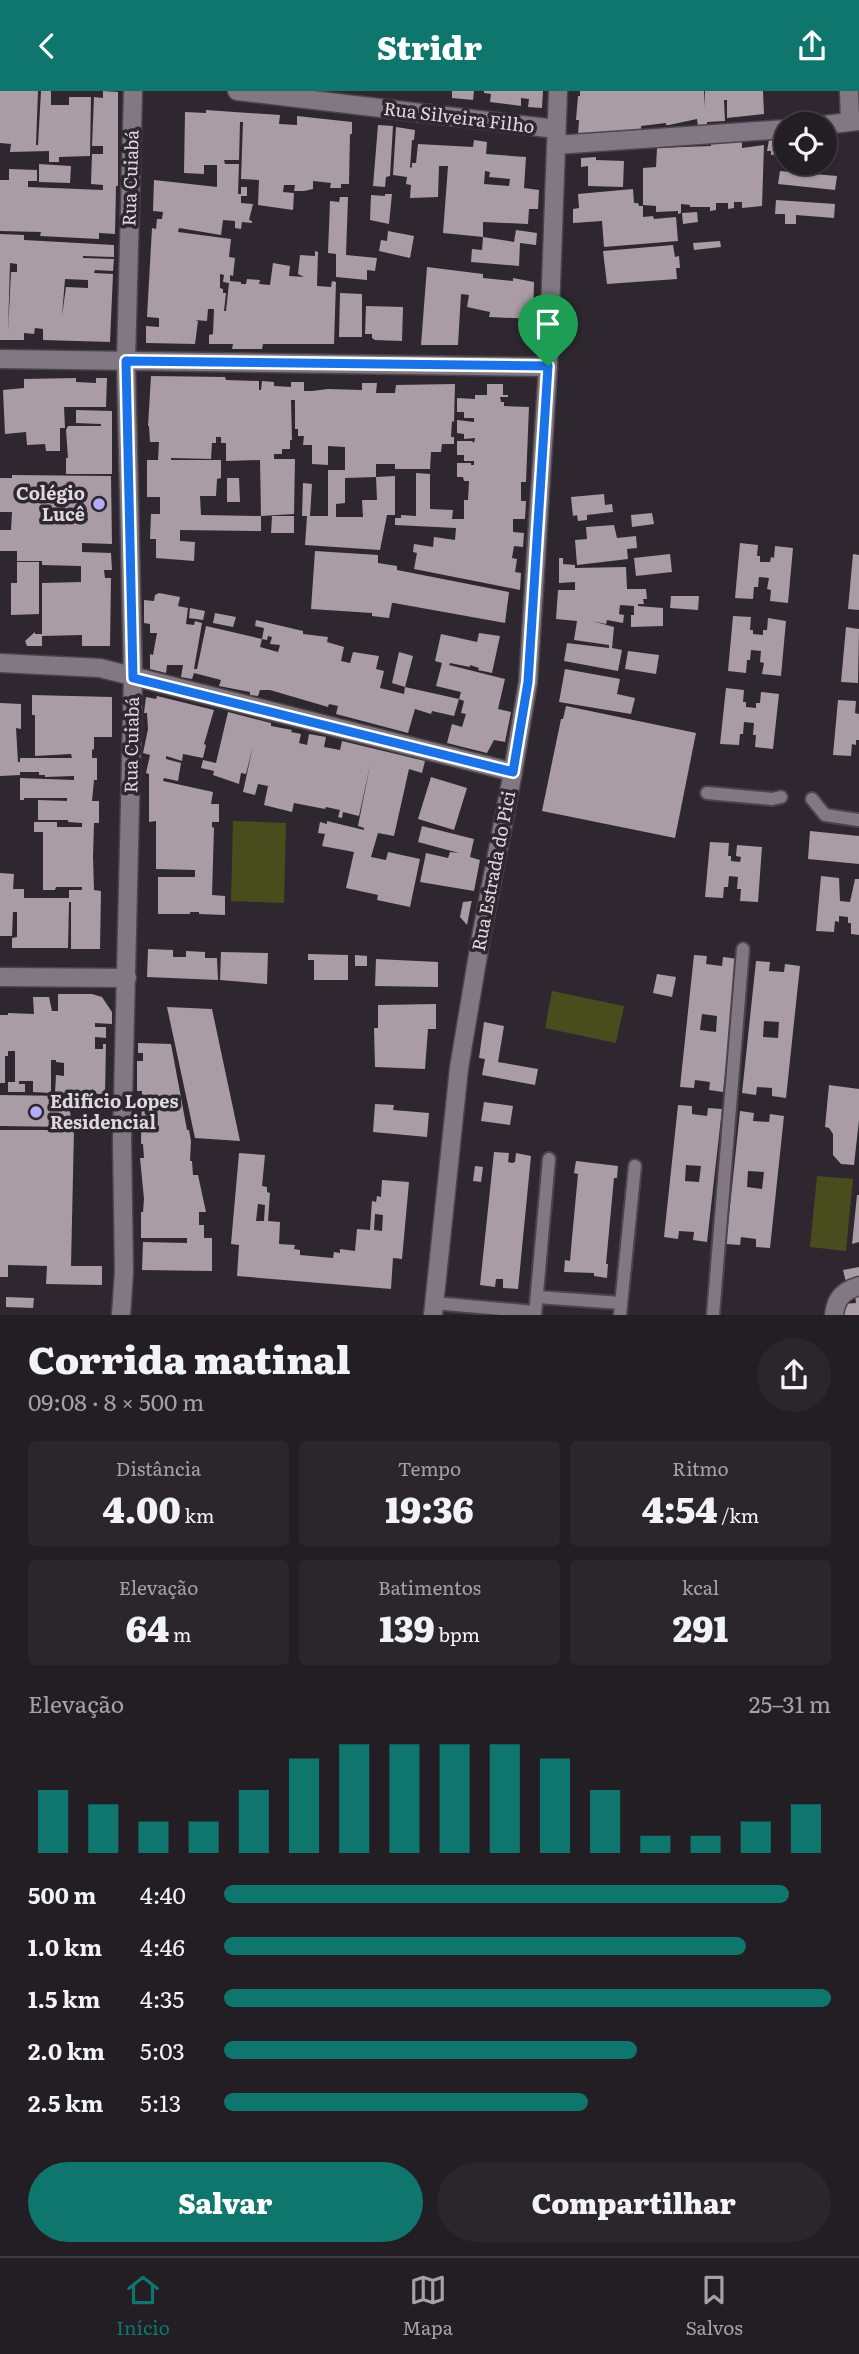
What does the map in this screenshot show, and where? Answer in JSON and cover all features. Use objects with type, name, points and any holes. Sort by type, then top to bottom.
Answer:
[{"type":"street","name":"Rua Cuiabá","points":[[121,1314],[124,1272],[122,1141],[133,678],[126,361],[133,91]]},
{"type":"street","name":"Rua Silveira Filho","points":[[237,91],[556,137],[774,129]]},
{"type":"street","name":"Rua Estrada do Pici","points":[[433,1309],[458,1068],[528,682],[548,366],[558,91]]},
{"type":"street","points":[[837,123],[855,121],[849,91]]},
{"type":"street","points":[[0,359],[548,366]]},
{"type":"street","points":[[0,663],[100,668],[513,772]]},
{"type":"street","points":[[0,977],[127,978]]},
{"type":"street","points":[[834,1314],[836,1303],[846,1290],[859,1286]]},
{"type":"lane","points":[[707,793],[772,799],[781,797]]},
{"type":"lane","points":[[812,799],[825,815],[859,820]]},
{"type":"lane","points":[[712,1314],[743,949]]},
{"type":"lane","points":[[433,1309],[535,1313],[549,1159]]},
{"type":"lane","points":[[537,1297],[620,1309],[635,1166]]},
{"type":"green space","points":[[233,821],[286,823],[284,903],[231,901]]},
{"type":"green space","points":[[552,991],[624,1006],[616,1043],[545,1028]]},
{"type":"green space","points":[[817,1176],[853,1179],[846,1251],[810,1247]]},
{"type":"building","points":[[0,91],[38,91],[36,145],[41,91],[51,91],[51,105],[69,105],[69,97],[91,97],[90,156],[59,157],[59,162],[49,162],[49,151],[10,152],[11,144],[0,143]]},
{"type":"building","points":[[103,91],[118,92],[115,234],[99,233],[99,239],[40,236],[41,232],[0,231],[0,180],[9,180],[9,169],[37,170],[37,181],[28,181],[28,187],[103,190],[103,185],[91,184],[92,154],[103,154],[103,146],[92,146],[94,97],[103,98]]},
{"type":"building","points":[[452,91],[474,91],[473,100],[452,98]]},
{"type":"building","points":[[484,91],[543,91],[542,108],[528,107],[529,99],[521,98],[521,106],[490,102],[491,94]]},
{"type":"building","points":[[580,91],[704,91],[705,107],[705,91],[763,91],[764,114],[727,118],[727,100],[724,100],[725,121],[707,122],[707,127],[698,128],[697,119],[669,125],[666,123],[641,126],[642,135],[578,135],[579,120],[576,120]]},
{"type":"building","points":[[206,110],[280,115],[279,124],[297,125],[297,116],[352,122],[349,184],[341,184],[341,188],[330,188],[331,183],[313,181],[313,189],[304,191],[294,191],[295,185],[284,185],[283,192],[294,193],[293,210],[258,205],[259,180],[241,179],[243,122],[240,122],[239,160],[224,160],[225,164],[239,164],[238,194],[241,194],[241,187],[247,187],[247,196],[241,196],[241,203],[253,204],[249,220],[252,223],[242,222],[241,229],[235,228],[235,221],[223,220],[221,235],[179,228],[178,232],[231,239],[229,257],[235,258],[230,281],[241,284],[246,284],[247,279],[260,280],[259,284],[270,285],[273,263],[290,266],[289,276],[304,277],[298,274],[300,255],[315,256],[315,251],[318,252],[317,286],[331,287],[332,281],[336,282],[334,344],[263,344],[262,349],[232,349],[233,344],[209,344],[209,335],[213,334],[214,309],[208,309],[207,321],[195,320],[198,321],[195,344],[146,343],[146,326],[159,327],[159,318],[147,317],[152,228],[156,229],[157,219],[162,219],[163,212],[153,211],[154,180],[217,187],[217,165],[204,165],[204,174],[184,173],[185,112],[206,113]],"holes":[[[220,274],[224,275],[223,282],[229,283],[226,311],[226,293],[220,288]]]},
{"type":"building","points":[[378,125],[393,126],[390,176],[386,177],[385,187],[373,186]]},
{"type":"building","points":[[396,127],[415,130],[410,168],[412,163],[416,163],[418,144],[473,147],[474,140],[487,142],[486,154],[526,157],[524,188],[539,190],[538,209],[529,209],[528,224],[483,222],[483,237],[443,233],[448,166],[439,166],[438,197],[410,198],[411,185],[406,184],[407,177],[393,175]],"holes":[[[485,171],[490,172],[489,177],[510,179],[509,186],[484,184]]]},
{"type":"building","points":[[742,137],[742,148],[764,145],[762,206],[742,208],[742,202],[734,202],[734,208],[728,209],[728,203],[716,203],[716,210],[710,211],[710,207],[681,204],[681,213],[678,214],[678,211],[656,212],[656,206],[643,205],[643,168],[656,167],[657,148],[711,146],[711,142],[729,142],[729,139]]},
{"type":"building","points":[[774,139],[774,155],[767,151],[769,140]]},
{"type":"building","points":[[596,157],[596,160],[624,161],[623,187],[588,186],[588,166],[581,167],[581,158]]},
{"type":"building","points":[[39,164],[71,166],[70,183],[39,182]]},
{"type":"building","points":[[779,175],[837,176],[835,190],[778,184]]},
{"type":"building","points":[[633,189],[634,203],[643,206],[643,217],[676,217],[678,241],[604,247],[602,221],[573,223],[573,209],[579,208],[578,194]]},
{"type":"building","points":[[392,194],[389,224],[370,220],[371,195]]},
{"type":"building","points":[[340,197],[348,197],[346,255],[377,258],[375,271],[367,270],[367,280],[336,277],[336,254],[328,253],[330,201],[339,202]]},
{"type":"building","points":[[776,200],[835,204],[834,218],[796,215],[796,224],[785,224],[785,214],[775,214]]},
{"type":"building","points":[[697,212],[698,222],[683,224],[682,213]]},
{"type":"building","points":[[516,230],[537,233],[536,245],[520,243],[519,266],[471,262],[472,249],[482,250],[483,237],[514,242]]},
{"type":"building","points":[[388,231],[414,236],[410,258],[379,251],[381,240],[387,241]]},
{"type":"building","points":[[0,234],[24,235],[24,240],[114,245],[114,257],[83,256],[114,259],[113,271],[95,270],[94,273],[113,274],[110,342],[43,340],[43,329],[35,328],[34,334],[24,333],[24,340],[0,340]],"holes":[[[10,263],[17,264],[17,272],[11,272],[8,332]],[[65,279],[88,280],[88,288],[66,287],[62,316]]]},
{"type":"building","points":[[720,241],[721,247],[694,250],[693,243]]},
{"type":"building","points":[[673,245],[675,257],[679,256],[677,279],[607,284],[603,251]]},
{"type":"building","points":[[427,267],[483,274],[483,278],[513,281],[513,278],[534,282],[533,319],[489,317],[490,312],[467,307],[469,295],[461,294],[458,345],[421,345]]},
{"type":"building","points":[[340,293],[362,294],[362,337],[339,337]]},
{"type":"building","points":[[366,306],[403,307],[402,341],[375,340],[372,334],[365,334]]},
{"type":"building","points":[[151,376],[225,377],[226,380],[259,381],[259,390],[262,381],[274,382],[274,386],[291,387],[291,382],[304,382],[304,391],[362,390],[362,383],[377,383],[376,393],[395,393],[396,385],[455,384],[451,437],[454,437],[454,444],[442,444],[441,452],[431,452],[430,469],[395,469],[395,464],[376,464],[376,477],[395,476],[395,515],[387,515],[380,550],[305,545],[307,516],[302,516],[303,483],[312,484],[310,516],[328,516],[328,470],[345,470],[345,447],[328,446],[328,465],[312,464],[312,445],[303,445],[304,436],[298,436],[298,429],[295,429],[295,400],[291,400],[290,449],[282,449],[282,454],[274,454],[274,459],[295,459],[294,514],[261,516],[261,531],[180,530],[180,541],[195,542],[194,561],[156,558],[156,539],[150,539],[151,514],[160,514],[160,497],[147,497],[147,460],[158,460],[159,442],[150,442],[148,426]],"holes":[[[216,437],[221,437],[221,443],[226,443],[226,461],[260,460],[261,516],[201,515],[200,496],[216,496],[217,479],[221,478],[221,460],[171,458],[211,459],[212,443],[216,443]],[[376,477],[377,500],[362,500],[363,517],[336,517],[336,504],[345,503],[345,478]]]},
{"type":"building","points":[[76,378],[76,382],[96,383],[96,378],[107,378],[106,407],[64,407],[65,428],[60,428],[60,451],[46,451],[45,444],[27,445],[26,432],[5,434],[3,390],[24,388],[24,379]]},
{"type":"building","points":[[487,384],[503,384],[503,395],[508,395],[500,397],[504,406],[529,407],[526,482],[521,482],[521,501],[526,501],[525,519],[513,519],[513,532],[524,533],[523,547],[514,546],[512,558],[517,559],[515,572],[521,573],[520,590],[414,569],[417,553],[413,552],[414,544],[433,547],[434,537],[455,540],[456,528],[395,525],[395,518],[401,518],[401,515],[416,516],[416,473],[430,474],[430,509],[453,510],[452,519],[464,519],[464,500],[468,500],[469,481],[457,477],[457,463],[474,465],[474,461],[464,461],[464,455],[457,455],[457,441],[474,443],[475,438],[464,439],[464,434],[457,433],[457,420],[474,422],[474,418],[464,418],[464,412],[457,412],[457,398],[475,399],[475,395],[487,395]]},
{"type":"building","points":[[76,410],[112,411],[112,474],[66,474],[68,426],[101,426],[76,423]]},
{"type":"building","points":[[12,475],[111,476],[112,544],[82,543],[82,552],[111,553],[112,570],[104,570],[105,578],[111,578],[110,646],[82,646],[82,635],[42,636],[42,583],[81,582],[81,566],[17,561],[17,551],[0,551],[0,530],[11,530],[12,512],[0,512],[0,478],[12,478]]},
{"type":"building","points":[[227,478],[239,478],[240,502],[227,502]]},
{"type":"building","points":[[604,494],[605,505],[612,504],[613,512],[587,515],[587,520],[578,521],[577,515],[573,516],[571,497]]},
{"type":"building","points":[[652,513],[654,524],[632,527],[631,515]]},
{"type":"building","points":[[272,516],[294,516],[294,533],[271,533]]},
{"type":"building","points":[[614,525],[617,538],[636,536],[637,548],[627,549],[628,559],[577,565],[575,540],[587,539],[586,527]]},
{"type":"building","points":[[740,543],[758,545],[757,556],[760,556],[760,562],[770,562],[771,557],[774,558],[775,546],[793,548],[788,603],[770,601],[771,590],[767,589],[769,578],[759,577],[758,587],[754,587],[753,599],[735,598]]},
{"type":"building","points":[[315,551],[378,555],[378,563],[397,566],[397,570],[509,592],[505,623],[394,603],[389,618],[372,616],[372,613],[311,609]]},
{"type":"building","points":[[670,554],[672,572],[636,576],[634,558]]},
{"type":"building","points":[[853,554],[859,555],[859,610],[848,609]]},
{"type":"building","points":[[559,558],[563,558],[563,564],[575,565],[575,568],[626,567],[627,589],[646,589],[647,599],[643,599],[644,604],[638,606],[663,608],[663,626],[631,627],[634,606],[620,605],[619,614],[624,615],[623,623],[592,621],[614,627],[612,648],[622,650],[618,671],[564,661],[567,643],[609,648],[609,645],[574,640],[577,621],[556,619],[558,590],[575,590],[575,582],[559,583]]},
{"type":"building","points":[[17,562],[39,562],[39,614],[11,615],[11,583],[17,583]]},
{"type":"building","points":[[159,593],[180,597],[178,606],[188,608],[186,624],[194,625],[195,621],[202,623],[194,669],[197,669],[206,626],[262,639],[264,628],[255,626],[256,620],[303,631],[303,634],[328,637],[327,642],[344,647],[341,661],[350,663],[353,652],[379,656],[376,669],[384,671],[380,688],[404,694],[405,687],[459,699],[454,716],[415,709],[408,733],[336,714],[338,706],[329,704],[328,707],[270,690],[260,690],[258,696],[250,695],[250,692],[219,686],[221,680],[194,673],[192,679],[181,677],[183,665],[167,665],[166,673],[150,669],[150,654],[153,655],[157,633],[150,633],[150,624],[144,623],[144,600],[154,601],[155,595]],"holes":[[[272,637],[270,644],[280,645],[278,652],[260,647],[262,639]]]},
{"type":"building","points":[[671,596],[699,596],[698,610],[670,608]]},
{"type":"building","points":[[190,608],[205,611],[203,620],[189,618]]},
{"type":"building","points":[[215,613],[236,617],[233,627],[213,623]]},
{"type":"building","points":[[733,616],[751,617],[750,630],[753,630],[753,634],[763,635],[763,630],[767,630],[768,618],[786,621],[781,676],[762,674],[764,663],[760,662],[761,651],[751,650],[746,673],[728,671]]},
{"type":"building","points":[[846,627],[859,629],[858,683],[841,682]]},
{"type":"building","points":[[35,632],[42,634],[42,646],[27,646],[25,641]]},
{"type":"building","points":[[479,633],[500,636],[492,673],[470,665],[449,665],[505,679],[498,709],[511,712],[505,742],[494,740],[487,753],[447,743],[452,724],[462,727],[466,714],[461,713],[464,701],[459,699],[461,692],[436,686],[442,663],[435,661],[441,634],[477,642]]},
{"type":"building","points":[[628,651],[659,655],[656,674],[625,669]]},
{"type":"building","points":[[399,652],[413,656],[405,687],[392,683]]},
{"type":"building","points":[[565,669],[620,679],[617,694],[635,698],[631,714],[559,702]]},
{"type":"building","points":[[726,688],[744,690],[743,702],[746,702],[746,707],[756,708],[756,703],[760,703],[761,692],[779,694],[773,749],[755,747],[754,723],[744,722],[739,745],[720,744]]},
{"type":"building","points":[[32,695],[112,697],[112,737],[94,737],[92,750],[92,758],[97,758],[97,780],[94,780],[92,801],[99,801],[99,823],[94,823],[93,857],[94,890],[101,891],[100,949],[71,949],[71,902],[68,948],[12,948],[12,938],[17,937],[17,912],[13,912],[12,936],[0,936],[0,873],[14,874],[13,889],[24,889],[24,898],[69,898],[69,890],[82,890],[82,887],[56,887],[55,890],[43,890],[43,832],[34,832],[34,822],[57,822],[57,827],[82,827],[82,823],[38,820],[38,800],[67,801],[67,798],[20,800],[20,778],[74,780],[74,776],[45,777],[39,775],[39,772],[20,772],[20,775],[0,776],[0,703],[21,704],[21,729],[16,728],[18,762],[20,758],[72,758],[71,754],[35,756]]},
{"type":"building","points":[[157,696],[214,710],[204,744],[203,758],[183,754],[182,761],[166,756],[166,759],[181,763],[178,781],[164,778],[163,781],[213,792],[211,804],[219,804],[219,822],[212,822],[212,895],[225,896],[225,915],[199,912],[158,914],[158,877],[195,877],[195,870],[156,869],[156,821],[149,822],[149,774],[146,773],[150,755],[143,753],[148,729],[147,713],[144,713],[146,697],[156,699]]},
{"type":"building","points":[[838,700],[856,701],[859,740],[856,740],[856,745],[852,744],[851,756],[833,755]]},
{"type":"building","points":[[566,706],[696,733],[675,838],[542,811]]},
{"type":"building","points":[[228,712],[292,730],[291,732],[301,734],[299,743],[307,745],[309,734],[326,737],[324,747],[340,750],[342,741],[425,761],[422,773],[409,769],[394,836],[378,833],[371,857],[386,860],[388,852],[420,859],[410,907],[377,900],[378,895],[346,888],[354,852],[322,846],[325,834],[318,833],[320,822],[327,824],[327,821],[364,830],[358,826],[370,765],[359,816],[343,812],[342,818],[338,817],[340,810],[294,803],[292,812],[264,805],[268,786],[258,784],[255,795],[243,792],[253,746],[246,774],[241,773],[239,784],[213,775],[214,771],[201,768],[203,760],[216,763]]},
{"type":"building","points":[[431,777],[467,788],[454,830],[418,819]]},
{"type":"building","points":[[422,826],[474,839],[470,857],[480,860],[474,891],[420,882],[426,853],[448,858],[450,852],[459,853],[418,842]]},
{"type":"building","points":[[810,831],[859,836],[859,864],[808,859]]},
{"type":"building","points":[[710,842],[729,843],[728,856],[731,856],[731,861],[740,862],[741,857],[736,856],[737,845],[762,847],[758,902],[740,901],[738,877],[729,876],[723,898],[705,897]]},
{"type":"building","points":[[821,876],[839,878],[840,901],[850,902],[855,879],[859,879],[859,935],[851,934],[848,917],[839,916],[839,922],[835,921],[834,932],[816,931]]},
{"type":"building","points":[[472,901],[467,925],[460,917],[463,902]]},
{"type":"building","points":[[148,949],[173,950],[173,957],[186,957],[186,951],[205,952],[205,958],[217,958],[218,980],[147,977]]},
{"type":"building","points":[[221,952],[268,953],[267,984],[220,980]]},
{"type":"building","points":[[308,954],[348,955],[348,980],[314,980],[314,960],[308,960]]},
{"type":"building","points":[[355,955],[367,956],[367,966],[355,966]]},
{"type":"building","points":[[694,955],[707,956],[706,964],[722,966],[723,957],[738,959],[723,1092],[709,1090],[710,1082],[695,1080],[694,1088],[680,1087]],"holes":[[[702,1014],[717,1016],[716,1032],[700,1030]]]},
{"type":"building","points":[[376,959],[438,962],[438,987],[375,986]]},
{"type":"building","points":[[756,961],[770,962],[769,971],[784,972],[785,964],[800,966],[786,1098],[772,1096],[772,1088],[757,1087],[756,1095],[742,1093]],"holes":[[[764,1021],[779,1022],[778,1038],[763,1037]]]},
{"type":"building","points":[[657,974],[676,977],[672,997],[653,993]]},
{"type":"building","points":[[58,994],[92,994],[102,997],[112,1012],[112,1024],[95,1023],[95,1027],[106,1027],[106,1038],[95,1037],[95,1049],[103,1049],[103,1044],[106,1044],[105,1094],[55,1093],[56,1075],[64,1076],[64,1063],[56,1060],[51,1060],[51,1093],[33,1092],[33,1081],[19,1081],[19,1084],[25,1084],[25,1092],[8,1092],[8,1082],[15,1082],[15,1051],[8,1051],[8,1056],[5,1056],[5,1083],[0,1083],[0,1015],[34,1014],[33,997],[49,997],[52,1011],[58,1011]]},
{"type":"building","points":[[436,1004],[436,1029],[428,1029],[425,1069],[375,1067],[374,1028],[378,1028],[378,1005]]},
{"type":"building","points":[[167,1007],[212,1009],[240,1141],[195,1138]]},
{"type":"building","points":[[484,1022],[504,1026],[498,1062],[538,1069],[535,1085],[482,1075],[485,1059],[479,1058]]},
{"type":"building","points":[[138,1043],[171,1044],[191,1141],[190,1161],[193,1175],[198,1175],[206,1212],[199,1212],[199,1225],[204,1225],[204,1238],[212,1238],[212,1271],[142,1270],[143,1242],[187,1243],[187,1238],[141,1238],[144,1199],[140,1158],[144,1158],[141,1144],[142,1091],[137,1091],[137,1061],[143,1061],[143,1053],[138,1053]]},
{"type":"building","points":[[829,1085],[859,1089],[854,1165],[841,1164],[833,1155],[833,1134],[825,1127]]},
{"type":"building","name":"Edifício Lopes Residencial","points":[[0,1095],[68,1096],[71,1119],[68,1119],[68,1127],[0,1126]]},
{"type":"building","points":[[484,1102],[513,1106],[510,1125],[481,1121]]},
{"type":"building","points":[[375,1104],[394,1105],[393,1110],[429,1113],[427,1137],[373,1132]]},
{"type":"building","points":[[678,1105],[692,1106],[692,1114],[707,1116],[708,1108],[722,1109],[707,1242],[693,1240],[694,1232],[679,1231],[678,1239],[664,1237]],"holes":[[[686,1165],[701,1166],[699,1182],[685,1181]]]},
{"type":"building","points":[[740,1111],[754,1113],[753,1121],[769,1122],[770,1114],[784,1116],[770,1248],[756,1247],[756,1239],[741,1237],[740,1245],[726,1244]],"holes":[[[748,1171],[764,1172],[762,1189],[747,1187]]]},
{"type":"building","points":[[0,1130],[74,1130],[71,1266],[102,1266],[102,1285],[46,1284],[47,1266],[8,1265],[8,1277],[0,1277]]},
{"type":"building","points":[[494,1152],[509,1153],[508,1162],[512,1163],[515,1162],[516,1153],[531,1156],[518,1289],[503,1288],[503,1279],[496,1279],[495,1287],[480,1285]]},
{"type":"building","points":[[239,1153],[265,1155],[262,1186],[267,1187],[267,1192],[270,1193],[268,1221],[280,1222],[279,1244],[295,1245],[294,1249],[300,1250],[300,1255],[333,1258],[334,1252],[340,1253],[340,1249],[355,1251],[357,1229],[370,1230],[372,1201],[376,1202],[377,1196],[381,1197],[382,1180],[409,1182],[402,1259],[393,1258],[391,1289],[237,1276],[239,1245],[231,1244]],"holes":[[[258,1204],[265,1205],[264,1221],[256,1221]],[[375,1214],[383,1215],[382,1231],[374,1230]]]},
{"type":"building","points":[[576,1161],[618,1166],[617,1178],[614,1178],[607,1278],[594,1276],[594,1273],[564,1272],[565,1260],[570,1261],[578,1174],[574,1173]]},
{"type":"building","points":[[475,1166],[483,1167],[481,1182],[473,1181]]},
{"type":"building","points":[[857,1195],[859,1242],[852,1244]]},
{"type":"building","points":[[859,1267],[859,1279],[846,1282],[843,1270]]},
{"type":"building","points":[[859,1294],[859,1315],[843,1315],[842,1304],[856,1303],[855,1295]]},
{"type":"building","points":[[6,1297],[34,1298],[33,1308],[6,1307]]},
{"type":"place","name":"Colégio Lucê","points":[[99,504]]},
{"type":"place","name":"Edifício Lopes Residencial","points":[[36,1112]]},
{"type":"route","points":[[126,361],[548,366],[528,682],[513,772],[133,678],[126,361]]}]
